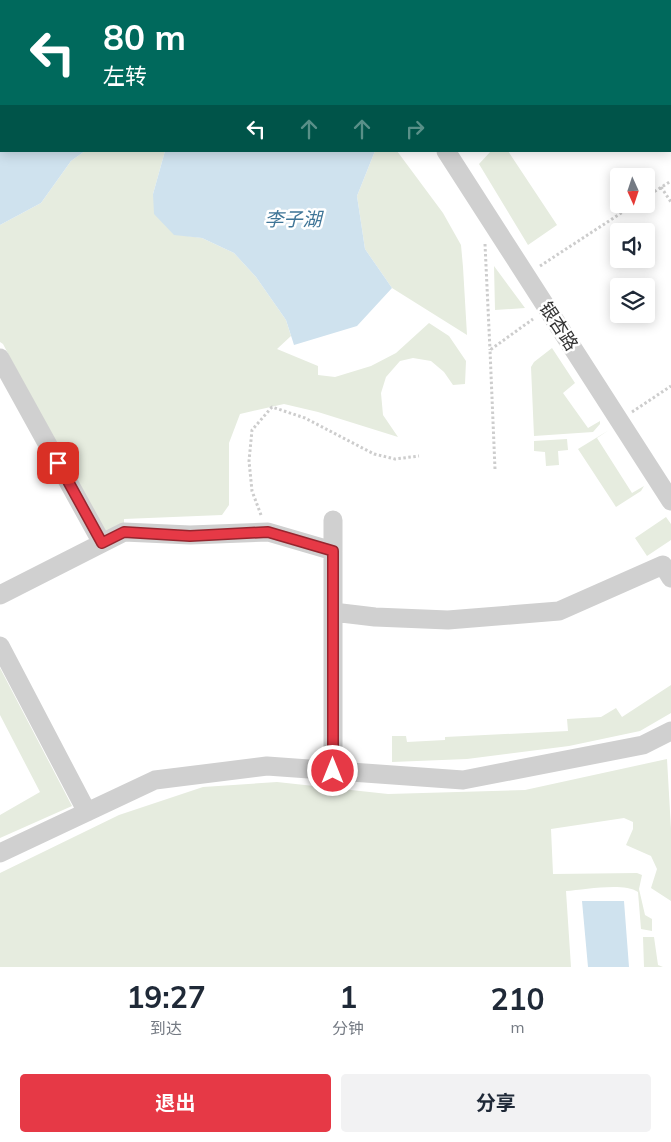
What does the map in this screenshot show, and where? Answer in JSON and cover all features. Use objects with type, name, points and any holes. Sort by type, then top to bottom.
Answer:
[{"type":"street","name":"银杏路","points":[[447,152],[671,501]]},
{"type":"street","points":[[0,358],[102,543]]},
{"type":"street","points":[[333,520],[333,771]]},
{"type":"street","points":[[0,595],[124,532],[190,536],[268,532],[333,551]]},
{"type":"street","points":[[333,612],[375,617],[448,620],[559,611],[663,565],[671,578]]},
{"type":"street","points":[[0,646],[87,812]]},
{"type":"street","points":[[0,853],[155,780],[268,766],[463,780],[643,745],[671,731]]},
{"type":"path","points":[[655,191],[671,181]]},
{"type":"path","points":[[660,188],[671,202]]},
{"type":"path","points":[[526,275],[622,213]]},
{"type":"path","points":[[484,237],[496,469]]},
{"type":"path","points":[[490,350],[547,308]]},
{"type":"path","points":[[620,421],[671,386]]},
{"type":"path","points":[[268,532],[252,491],[249,461],[252,430],[272,407],[305,418],[374,454],[395,460],[419,456]]},
{"type":"shaded area","points":[[84,152],[165,152],[153,194],[174,234],[202,238],[234,253],[256,277],[286,320],[291,336],[277,349],[318,366],[318,375],[335,377],[371,366],[396,353],[429,323],[449,336],[466,361],[465,384],[453,385],[444,372],[431,361],[413,358],[400,361],[386,377],[381,393],[383,415],[398,437],[318,412],[284,404],[240,414],[229,443],[229,505],[222,515],[124,519],[124,532],[108,535],[98,525],[3,344],[0,342],[0,225],[41,203],[71,161]]},
{"type":"shaded area","points":[[375,152],[398,152],[443,213],[461,245],[467,335],[392,288],[365,249],[357,196]]},
{"type":"shaded area","points":[[490,152],[509,152],[557,225],[528,245],[479,164]]},
{"type":"shaded area","points":[[494,266],[525,308],[495,310]]},
{"type":"shaded area","points":[[552,348],[575,383],[563,393],[588,428],[600,421],[600,424],[593,432],[534,436],[531,367],[534,362]]},
{"type":"shaded area","points":[[609,430],[597,438],[632,493],[644,486],[641,491],[616,507],[578,449]]},
{"type":"shaded area","points":[[567,439],[568,450],[558,451],[559,465],[546,466],[545,452],[534,451],[534,441]]},
{"type":"shaded area","points":[[666,517],[671,524],[671,540],[647,556],[635,538]]},
{"type":"shaded area","points":[[0,668],[72,806],[0,838],[0,815],[40,792],[0,715]]},
{"type":"shaded area","points":[[671,685],[671,713],[640,731],[569,746],[467,759],[392,762],[392,736],[406,736],[407,742],[445,740],[445,737],[568,731],[567,719],[601,717],[616,708],[622,717]]},
{"type":"shaded area","points":[[667,759],[671,829],[671,901],[651,888],[657,869],[651,856],[626,845],[633,829],[633,822],[624,818],[551,829],[553,874],[637,873],[642,875],[639,889],[645,915],[652,919],[652,931],[641,929],[638,892],[631,889],[613,887],[566,891],[571,967],[0,967],[0,873],[119,815],[203,787],[277,782],[388,794],[525,790]]},
{"type":"shaded area","points":[[643,937],[654,937],[658,965],[663,967],[644,967]]},
{"type":"water","points":[[0,152],[84,152],[71,161],[41,203],[0,225]]},
{"type":"water","name":"李子湖","points":[[165,152],[375,152],[357,196],[365,249],[392,288],[357,326],[294,345],[286,320],[256,277],[234,253],[202,238],[174,235],[154,214],[153,194]]},
{"type":"water","points":[[582,901],[624,901],[629,967],[588,967]]},
{"type":"route","points":[[58,463],[102,543],[124,532],[190,536],[268,532],[333,551],[333,771]]}]
